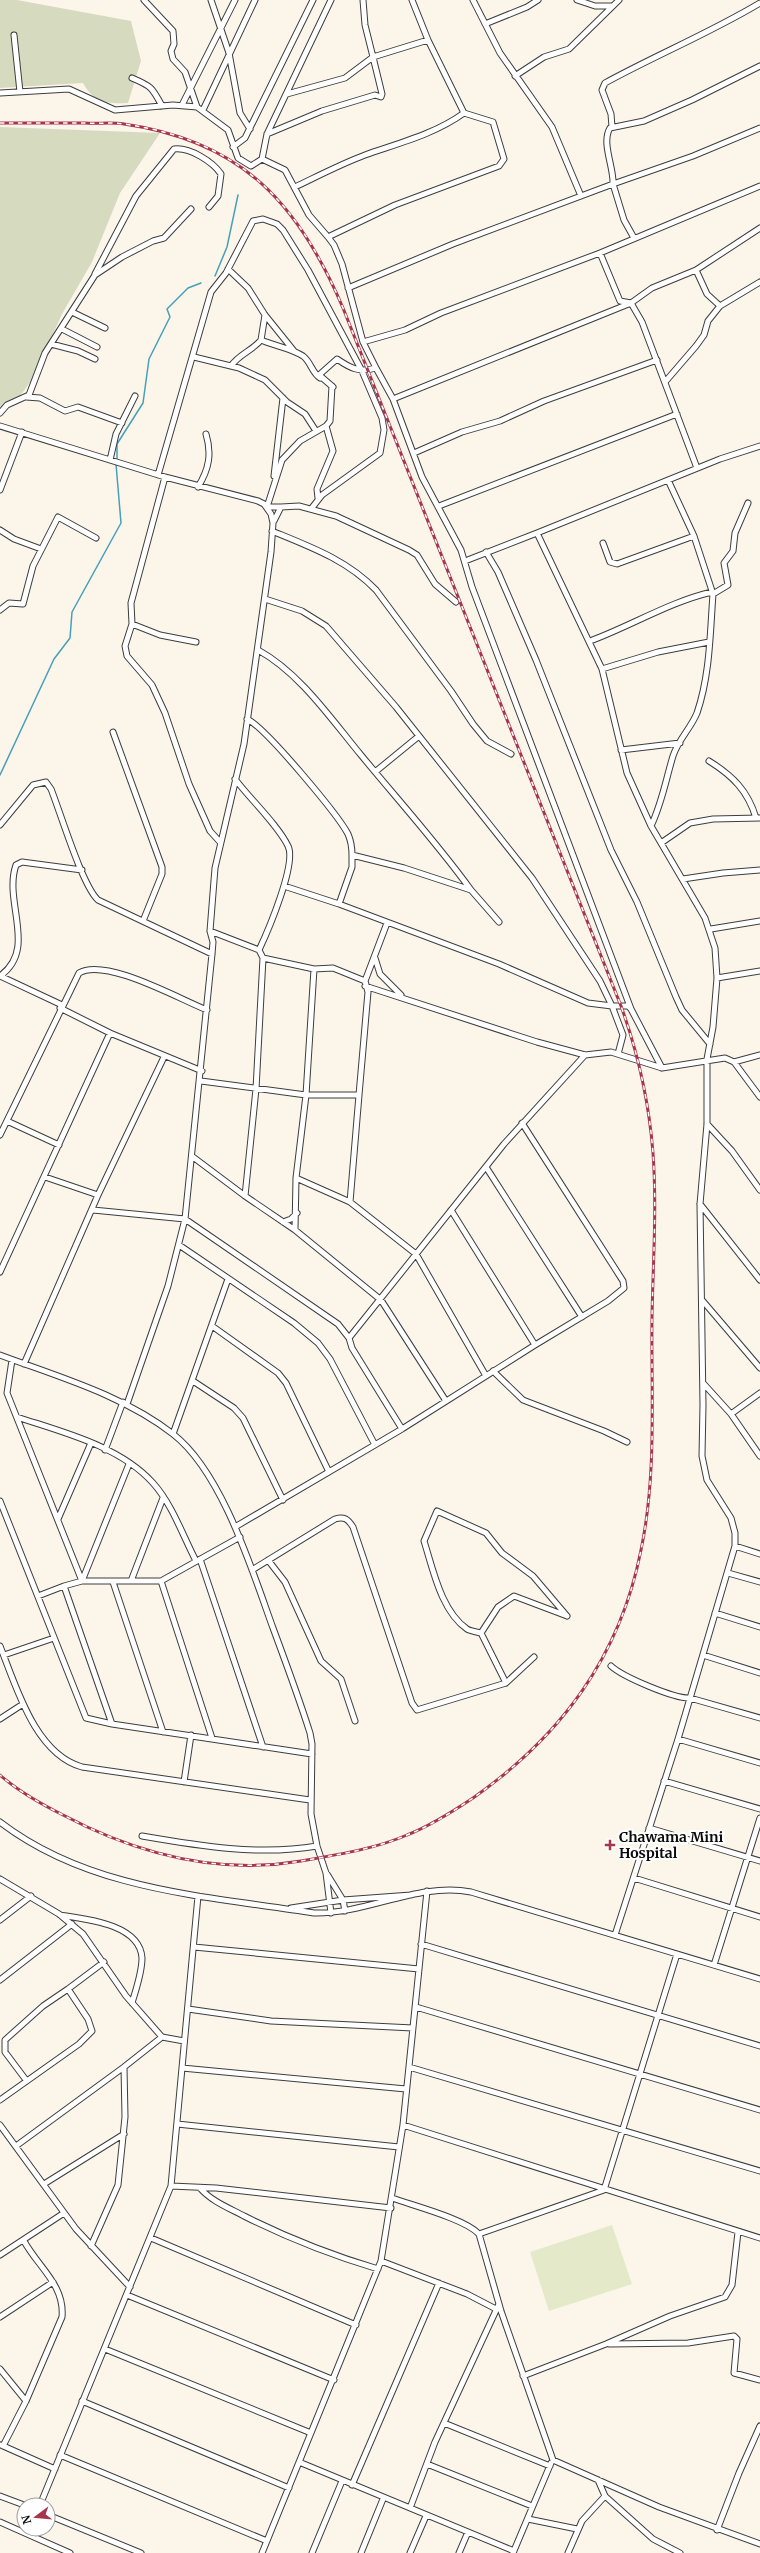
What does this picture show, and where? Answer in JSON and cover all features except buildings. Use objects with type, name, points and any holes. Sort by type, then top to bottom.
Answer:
[{"type":"street","points":[[144,0],[172,31],[174,44],[171,51],[191,86],[197,107]]},
{"type":"street","points":[[211,0],[229,55],[240,113],[250,129]]},
{"type":"street","points":[[182,105],[220,26],[235,0]]},
{"type":"street","points":[[203,110],[255,0]]},
{"type":"street","points":[[233,147],[242,142],[250,129],[313,0]]},
{"type":"street","points":[[0,93],[69,89],[115,110],[182,105],[197,107],[228,130],[238,158],[249,166],[254,166],[262,158],[267,134],[331,0]]},
{"type":"street","points":[[267,134],[322,111],[374,95],[381,97],[382,94],[365,25],[362,0]]},
{"type":"street","points":[[412,0],[428,40],[464,113]]},
{"type":"street","points":[[474,0],[500,53],[552,127],[581,196]]},
{"type":"street","points":[[485,24],[527,7],[538,0]]},
{"type":"street","points":[[577,0],[595,6],[611,6]]},
{"type":"street","points":[[515,76],[544,57],[569,49],[611,6],[619,0]]},
{"type":"street","points":[[634,238],[624,220],[613,184],[614,175],[606,137],[612,127],[611,114],[602,90],[605,83],[655,56],[737,17],[760,3]]},
{"type":"street","points":[[14,35],[20,92]]},
{"type":"street","points":[[287,94],[345,78],[373,57],[428,40]]},
{"type":"street","points":[[612,127],[644,121],[692,100],[760,66]]},
{"type":"street","points":[[132,78],[147,83],[153,88],[162,106]]},
{"type":"street","points":[[295,187],[345,163],[426,133],[464,113],[493,122],[504,159],[503,163],[395,205],[328,237]]},
{"type":"street","points":[[348,288],[453,244],[613,184],[693,156],[760,128]]},
{"type":"street","points":[[26,397],[31,391],[45,352],[62,329],[95,275],[136,196],[174,149],[185,150],[209,161],[221,174],[218,196],[209,207]]},
{"type":"street","points":[[262,158],[285,170],[309,215],[328,237],[337,252],[363,342],[393,399],[426,486],[439,506],[465,561],[472,587],[631,1008],[662,1068]]},
{"type":"street","points":[[363,342],[405,330],[441,313],[600,253],[760,186]]},
{"type":"street","points":[[95,275],[122,257],[153,241],[164,238],[191,209]]},
{"type":"street","points":[[158,475],[194,357],[211,292],[228,268],[253,222],[262,219],[277,224],[284,230],[362,371],[384,424],[382,449],[318,498],[311,509]]},
{"type":"street","points":[[393,399],[630,303],[652,288],[696,270],[760,228]]},
{"type":"street","points":[[600,253],[620,301],[630,303],[642,322],[697,468]]},
{"type":"street","points":[[228,268],[248,288],[265,315],[294,351],[312,364],[316,376],[333,387]]},
{"type":"street","points":[[696,270],[707,294],[720,306]]},
{"type":"street","points":[[665,382],[704,335],[708,321],[720,306],[760,282]]},
{"type":"street","points":[[72,312],[105,328]]},
{"type":"street","points":[[231,366],[235,360],[253,350],[262,340],[265,315]]},
{"type":"street","points":[[62,329],[97,347]]},
{"type":"street","points":[[262,340],[280,349],[294,351]]},
{"type":"street","points":[[51,344],[78,351],[95,359]]},
{"type":"street","points":[[194,357],[252,372],[265,380],[283,398],[305,414],[316,431]]},
{"type":"street","points":[[333,387],[319,375],[336,359],[352,369],[362,371],[376,368]]},
{"type":"street","points":[[414,453],[462,432],[494,423],[544,401],[657,360]]},
{"type":"street","points":[[267,508],[282,460],[304,437],[326,426],[330,421],[333,387]]},
{"type":"street","points":[[111,461],[122,423],[135,396]]},
{"type":"street","points":[[0,413],[6,405],[26,397],[40,398],[65,411],[78,407],[122,423]]},
{"type":"street","points":[[274,484],[283,398]]},
{"type":"street","points":[[439,506],[677,414]]},
{"type":"street","points":[[0,426],[198,487],[258,501],[267,508],[273,523]]},
{"type":"street","points":[[318,498],[317,489],[333,451],[326,426]]},
{"type":"street","points":[[0,490],[22,432]]},
{"type":"street","points":[[198,487],[209,462],[210,447],[206,434]]},
{"type":"street","points":[[465,561],[697,468],[760,446]]},
{"type":"street","points":[[165,477],[131,603],[132,624],[125,646],[127,656],[152,685],[166,714],[194,796],[210,831],[220,842]]},
{"type":"street","points":[[651,826],[666,788],[673,755],[692,722],[702,697],[709,642],[712,593],[694,536],[668,480]]},
{"type":"street","points":[[590,641],[682,600],[712,593],[728,586],[724,563],[733,551],[734,533],[748,503]]},
{"type":"street","points":[[267,508],[281,507],[311,509],[336,516],[417,555],[435,584],[456,602]]},
{"type":"street","points":[[104,1450],[125,1403],[168,1286],[185,1219],[202,1071],[213,942],[210,931],[220,842],[247,719],[265,599],[273,523],[281,507]]},
{"type":"street","points":[[0,610],[9,603],[23,604],[31,573],[41,549],[58,517],[96,538]]},
{"type":"street","points":[[0,530],[10,537],[41,549]]},
{"type":"street","points":[[272,531],[337,558],[362,576],[376,590],[452,691],[473,724],[488,741],[511,754]]},
{"type":"street","points":[[537,533],[590,641],[602,669],[627,773],[651,826],[711,929],[716,955],[717,978],[707,1059],[707,1124],[700,1204],[703,1470],[731,1518],[735,1533],[735,1546],[678,1739],[615,1935]]},
{"type":"street","points":[[603,543],[610,562],[617,564],[694,536]]},
{"type":"street","points":[[0,538],[10,537]]},
{"type":"street","points":[[486,552],[498,572],[536,660],[611,850],[638,902],[676,997],[682,1010],[710,1044]]},
{"type":"street","points":[[265,599],[302,612],[326,626],[392,701],[532,878],[600,981],[612,1006],[623,1035],[618,1054]]},
{"type":"street","points":[[132,624],[160,635],[196,642]]},
{"type":"street","points":[[602,669],[658,652],[709,642]]},
{"type":"street","points":[[258,650],[271,657],[303,688],[375,772],[499,922]]},
{"type":"street","points":[[247,719],[255,722],[268,736],[341,824],[351,843],[352,867],[339,904]]},
{"type":"street","points":[[113,732],[162,867],[162,874],[143,921]]},
{"type":"street","points":[[375,772],[419,736]]},
{"type":"street","points":[[621,750],[680,743]]},
{"type":"street","points":[[661,842],[690,823],[713,819],[758,818],[742,786],[731,776],[709,762]]},
{"type":"street","points":[[235,779],[289,847],[291,855],[284,886],[260,950],[262,958],[256,1089],[245,1196]]},
{"type":"street","points":[[0,825],[33,785],[46,782],[51,789],[87,887],[98,900],[212,954]]},
{"type":"street","points":[[352,855],[404,868],[471,890]]},
{"type":"street","points":[[82,870],[22,862],[16,865],[12,880],[18,947],[10,969],[0,976],[61,1006],[110,1033],[164,1057],[202,1071]]},
{"type":"street","points":[[683,880],[723,872],[760,870]]},
{"type":"street","points":[[284,886],[339,904],[499,964],[588,1003],[628,1006],[631,1008]]},
{"type":"street","points":[[711,929],[760,920]]},
{"type":"street","points":[[350,1202],[368,992],[365,984],[387,923]]},
{"type":"street","points":[[210,931],[260,950]]},
{"type":"street","points":[[262,958],[314,969],[333,968],[365,984],[408,1001],[537,1042],[585,1055],[610,1052],[662,1068],[707,1059],[725,1058],[734,1062],[760,1097]]},
{"type":"street","points":[[374,958],[380,974],[408,1001]]},
{"type":"street","points":[[0,1136],[61,1006],[79,973],[90,969],[98,969],[117,973],[207,1010]]},
{"type":"street","points":[[295,1230],[297,1212],[296,1178],[306,1095],[314,969]]},
{"type":"street","points":[[717,978],[760,971]]},
{"type":"street","points":[[0,1272],[110,1033]]},
{"type":"street","points":[[349,1338],[522,1123],[585,1055]]},
{"type":"street","points":[[734,1062],[760,1055]]},
{"type":"street","points":[[24,1364],[93,1210],[98,1195],[164,1057]]},
{"type":"street","points":[[201,1081],[306,1095],[359,1095]]},
{"type":"street","points":[[7,1121],[59,1145]]},
{"type":"street","points":[[235,1527],[402,1429],[582,1317],[619,1293],[625,1285],[522,1123]]},
{"type":"street","points":[[707,1124],[732,1151],[760,1190]]},
{"type":"street","points":[[193,1157],[245,1196],[295,1230],[381,1300],[446,1401]]},
{"type":"street","points":[[486,1167],[582,1317]]},
{"type":"street","points":[[45,1177],[98,1195]]},
{"type":"street","points":[[296,1178],[350,1202],[416,1254],[486,1376]]},
{"type":"street","points":[[700,1204],[760,1280]]},
{"type":"street","points":[[93,1210],[185,1219],[338,1324],[349,1338],[352,1348],[402,1429]]},
{"type":"street","points":[[451,1210],[535,1345]]},
{"type":"street","points":[[283,1222],[291,1219],[297,1212]]},
{"type":"street","points":[[179,1245],[294,1322],[326,1351],[375,1445]]},
{"type":"street","points":[[173,1434],[228,1279]]},
{"type":"street","points":[[702,1300],[760,1368]]},
{"type":"street","points":[[212,1326],[278,1373],[286,1383],[329,1472]]},
{"type":"street","points":[[0,1355],[125,1403],[173,1434],[186,1446],[205,1470],[240,1537],[307,1723],[312,1754],[310,1800],[317,1846],[326,1874],[328,1902],[331,1913]]},
{"type":"street","points":[[12,1360],[7,1393],[82,1581]]},
{"type":"street","points":[[493,1371],[523,1400],[604,1431],[627,1442]]},
{"type":"street","points":[[193,1381],[234,1408],[243,1418],[283,1500]]},
{"type":"street","points":[[703,1383],[731,1414],[760,1456]]},
{"type":"street","points":[[731,1414],[760,1393]]},
{"type":"street","points":[[17,1417],[90,1443],[104,1450],[143,1473],[163,1498],[198,1560],[263,1747]]},
{"type":"street","points":[[58,1519],[90,1443]]},
{"type":"street","points":[[82,1581],[129,1464]]},
{"type":"street","points":[[131,1582],[163,1498]]},
{"type":"street","points":[[0,1501],[86,1718],[112,1724],[312,1754]]},
{"type":"street","points":[[481,1633],[498,1607],[514,1596],[567,1616],[533,1576],[502,1553],[486,1533],[437,1512],[424,1541],[440,1588],[453,1616],[467,1629],[481,1633],[506,1683]]},
{"type":"street","points":[[252,1570],[335,1519],[344,1518],[348,1520],[353,1527],[414,1708],[421,1711],[506,1683],[534,1657]]},
{"type":"street","points":[[38,1596],[82,1581],[161,1581],[240,1537]]},
{"type":"street","points":[[735,1546],[760,1554]]},
{"type":"street","points":[[268,1560],[285,1582],[321,1661],[341,1679],[355,1721]]},
{"type":"street","points":[[728,1573],[760,1582]]},
{"type":"street","points":[[161,1581],[212,1738]]},
{"type":"street","points":[[113,1582],[163,1732]]},
{"type":"street","points":[[64,1586],[112,1724]]},
{"type":"street","points":[[716,1613],[760,1628]]},
{"type":"street","points":[[4,1655],[54,1638]]},
{"type":"street","points":[[0,1646],[23,1704],[43,1738],[64,1760],[82,1767],[310,1800]]},
{"type":"street","points":[[703,1656],[760,1673]]},
{"type":"street","points":[[611,1666],[636,1681],[680,1699],[690,1698],[760,1718]]},
{"type":"street","points":[[0,1719],[23,1704]]},
{"type":"street","points":[[184,1782],[191,1735]]},
{"type":"street","points":[[678,1739],[760,1763]]},
{"type":"street","points":[[664,1781],[760,1809]]},
{"type":"street","points":[[714,1965],[733,1909],[760,1818]]},
{"type":"street","points":[[0,1822],[46,1853],[87,1870],[124,1882],[198,1896],[331,1913],[404,1898],[427,1891],[456,1889],[472,1892],[760,1979]]},
{"type":"street","points":[[649,1828],[760,1861]]},
{"type":"street","points":[[142,1836],[189,1844],[270,1850],[293,1850],[317,1846]]},
{"type":"street","points":[[326,1874],[343,1900],[345,1911]]},
{"type":"street","points":[[634,1878],[760,1917]]},
{"type":"street","points":[[0,1879],[31,1896],[72,1924],[104,1962],[132,2003],[162,2037],[184,2041]]},
{"type":"street","points":[[262,2553],[298,2462],[334,2380],[381,2261],[391,2208],[403,2125],[427,1891]]},
{"type":"street","points":[[288,1908],[343,1900],[411,1895]]},
{"type":"street","points":[[0,1920],[31,1896]]},
{"type":"street","points":[[43,2497],[151,2238],[171,2186],[198,1896]]},
{"type":"street","points":[[59,1914],[100,1923],[121,1930],[134,1939],[140,1946],[142,1959],[132,2003]]},
{"type":"street","points":[[0,1980],[72,1924]]},
{"type":"street","points":[[421,1944],[760,2046]]},
{"type":"street","points":[[194,1947],[419,1969]]},
{"type":"street","points":[[604,2190],[624,2130],[677,1954]]},
{"type":"street","points":[[26,2080],[5,2052],[5,2040],[43,2006],[104,1962]]},
{"type":"street","points":[[0,2100],[26,2080],[80,2044],[92,2031],[88,2019],[68,1989]]},
{"type":"street","points":[[416,2007],[760,2110]]},
{"type":"street","points":[[188,2009],[271,2021],[413,2028]]},
{"type":"street","points":[[16,2146],[124,2067],[162,2037]]},
{"type":"street","points":[[91,2246],[118,2185],[124,2134],[124,2067]]},
{"type":"street","points":[[409,2067],[760,2170]]},
{"type":"street","points":[[182,2068],[406,2089]]},
{"type":"street","points":[[177,2124],[399,2147]]},
{"type":"street","points":[[0,2125],[64,2213],[91,2246],[130,2287]]},
{"type":"street","points":[[403,2125],[604,2190],[760,2238]]},
{"type":"street","points":[[44,2184],[124,2134]]},
{"type":"street","points":[[171,2186],[391,2208]]},
{"type":"street","points":[[200,2188],[208,2196],[224,2205],[298,2242],[378,2269]]},
{"type":"street","points":[[478,2234],[604,2190]]},
{"type":"street","points":[[298,2462],[514,2552],[532,2506],[553,2460],[498,2306],[478,2234],[473,2228],[392,2198]]},
{"type":"street","points":[[0,2255],[24,2241],[64,2213]]},
{"type":"street","points":[[523,2376],[606,2344],[670,2316],[725,2297],[732,2285],[738,2232]]},
{"type":"street","points":[[151,2238],[356,2325]]},
{"type":"street","points":[[24,2241],[53,2282],[62,2298],[62,2317],[26,2401],[2,2445],[55,2469]]},
{"type":"street","points":[[381,2261],[498,2306]]},
{"type":"street","points":[[0,2317],[53,2282]]},
{"type":"street","points":[[352,2485],[439,2283]]},
{"type":"street","points":[[127,2296],[334,2380]]},
{"type":"street","points":[[410,2508],[444,2423],[498,2306]]},
{"type":"street","points":[[606,2344],[688,2343],[734,2336],[737,2339],[734,2373],[760,2380]]},
{"type":"street","points":[[105,2348],[311,2433]]},
{"type":"street","points":[[0,2369],[26,2401]]},
{"type":"street","points":[[82,2401],[289,2488]]},
{"type":"street","points":[[444,2423],[550,2466]]},
{"type":"street","points":[[717,2530],[739,2473],[760,2426]]},
{"type":"street","points":[[60,2455],[267,2541]]},
{"type":"street","points":[[553,2460],[717,2530],[760,2544]]},
{"type":"street","points":[[427,2464],[532,2506]]},
{"type":"street","points":[[598,2480],[605,2496],[653,2539],[680,2553]]},
{"type":"street","points":[[312,2553],[342,2481]]},
{"type":"street","points":[[0,2496],[16,2503]]},
{"type":"street","points":[[568,2553],[577,2529],[605,2496]]},
{"type":"street","points":[[362,2553],[384,2499]]},
{"type":"street","points":[[410,2553],[426,2516]]},
{"type":"street","points":[[56,2518],[141,2553]]},
{"type":"street","points":[[528,2519],[577,2529]]},
{"type":"street","points":[[0,2522],[70,2553]]},
{"type":"street","points":[[459,2553],[468,2532]]},
{"type":"green space","points":[[0,0],[17,0],[131,21],[141,61],[128,103],[102,101],[92,95],[83,83],[0,88]]},
{"type":"green space","points":[[0,127],[160,133],[120,193],[92,262],[62,314],[33,378],[20,396],[0,407]]},
{"type":"green space","points":[[612,2225],[632,2284],[549,2311],[530,2252]]},
{"type":"waterway","points":[[215,276],[227,247],[238,195]]},
{"type":"waterway","points":[[117,461],[117,444],[143,403],[149,359],[170,317],[167,309],[188,288],[201,283]]},
{"type":"waterway","points":[[0,775],[54,659],[70,638],[72,612],[121,523],[116,464]]},
{"type":"railway","points":[[0,123],[119,123],[165,132],[201,145],[233,162],[260,183],[285,208],[306,237],[325,270],[343,308],[621,1006],[633,1042],[646,1096],[653,1153],[655,1214],[652,1317],[651,1463],[646,1521],[641,1550],[631,1589],[618,1625],[602,1659],[582,1691],[559,1720],[533,1748],[505,1774],[473,1798],[449,1813],[424,1827],[395,1840],[355,1851],[270,1865],[209,1863],[179,1858],[120,1841],[91,1829],[46,1806],[22,1792],[0,1775]]},
{"type":"place","name":"Chawama Mini Hospital","points":[[610,1845]]}]
